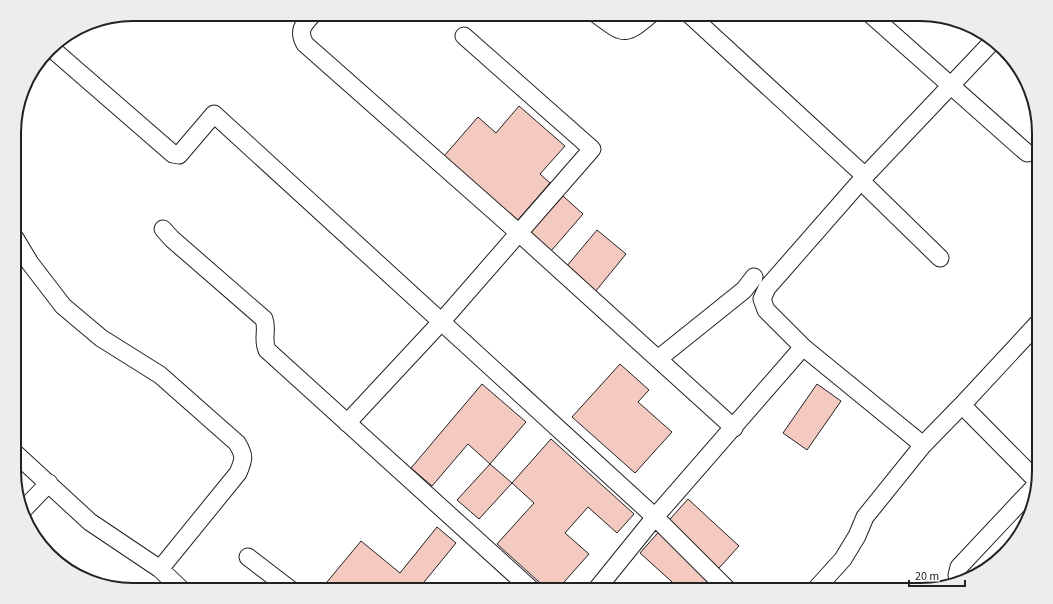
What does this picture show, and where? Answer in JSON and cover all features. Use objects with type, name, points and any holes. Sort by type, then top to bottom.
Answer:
[{"type":"street","points":[[308,21],[301,33],[305,44],[519,232],[734,428]]},
{"type":"street","points":[[606,21],[621,31],[628,31],[642,21]]},
{"type":"street","points":[[696,21],[863,178],[940,258]]},
{"type":"street","points":[[878,21],[1027,153]]},
{"type":"street","points":[[347,423],[442,321],[592,149],[464,36]]},
{"type":"street","points":[[923,445],[803,347],[766,310],[762,299],[767,288],[863,178],[950,86],[991,47]]},
{"type":"street","points":[[56,52],[173,154],[179,154],[214,114],[655,517],[721,583]]},
{"type":"street","points":[[163,229],[172,239],[264,319],[266,326],[264,344],[267,350],[524,583]]},
{"type":"street","points":[[21,248],[30,263],[63,306],[101,338],[160,375],[237,443],[244,453],[238,473],[160,569]]},
{"type":"street","points":[[658,359],[744,290],[754,277]]},
{"type":"street","points":[[821,583],[843,559],[857,536],[865,517],[923,445],[1032,330]]},
{"type":"street","points":[[602,583],[655,517],[803,347]]},
{"type":"street","points":[[962,405],[1032,478]]},
{"type":"street","points":[[21,458],[90,522],[160,569],[175,583]]},
{"type":"street","points":[[27,506],[49,483]]},
{"type":"street","points":[[958,576],[959,567],[1030,490]]},
{"type":"street","points":[[248,557],[282,583]]},
{"type":"building","points":[[610,21],[625,21],[619,28]]},
{"type":"building","points":[[519,106],[565,146],[540,174],[550,183],[517,221],[444,156],[478,117],[496,133]]},
{"type":"building","points":[[563,196],[583,214],[551,251],[530,233]]},
{"type":"building","points":[[597,230],[626,254],[595,292],[566,267]]},
{"type":"building","points":[[620,364],[649,390],[638,402],[672,432],[635,473],[572,417]]},
{"type":"building","points":[[482,384],[526,422],[490,464],[468,444],[432,486],[411,468]]},
{"type":"building","points":[[817,384],[841,401],[807,450],[783,433]]},
{"type":"building","points":[[551,439],[634,514],[617,533],[588,507],[565,533],[589,554],[563,583],[540,583],[497,544],[534,503],[512,483]]},
{"type":"building","points":[[490,464],[512,483],[479,519],[457,500]]},
{"type":"building","points":[[688,499],[739,546],[705,583],[673,583],[640,553]]},
{"type":"building","points":[[437,527],[456,543],[423,583],[326,583],[361,541],[400,573]]}]
